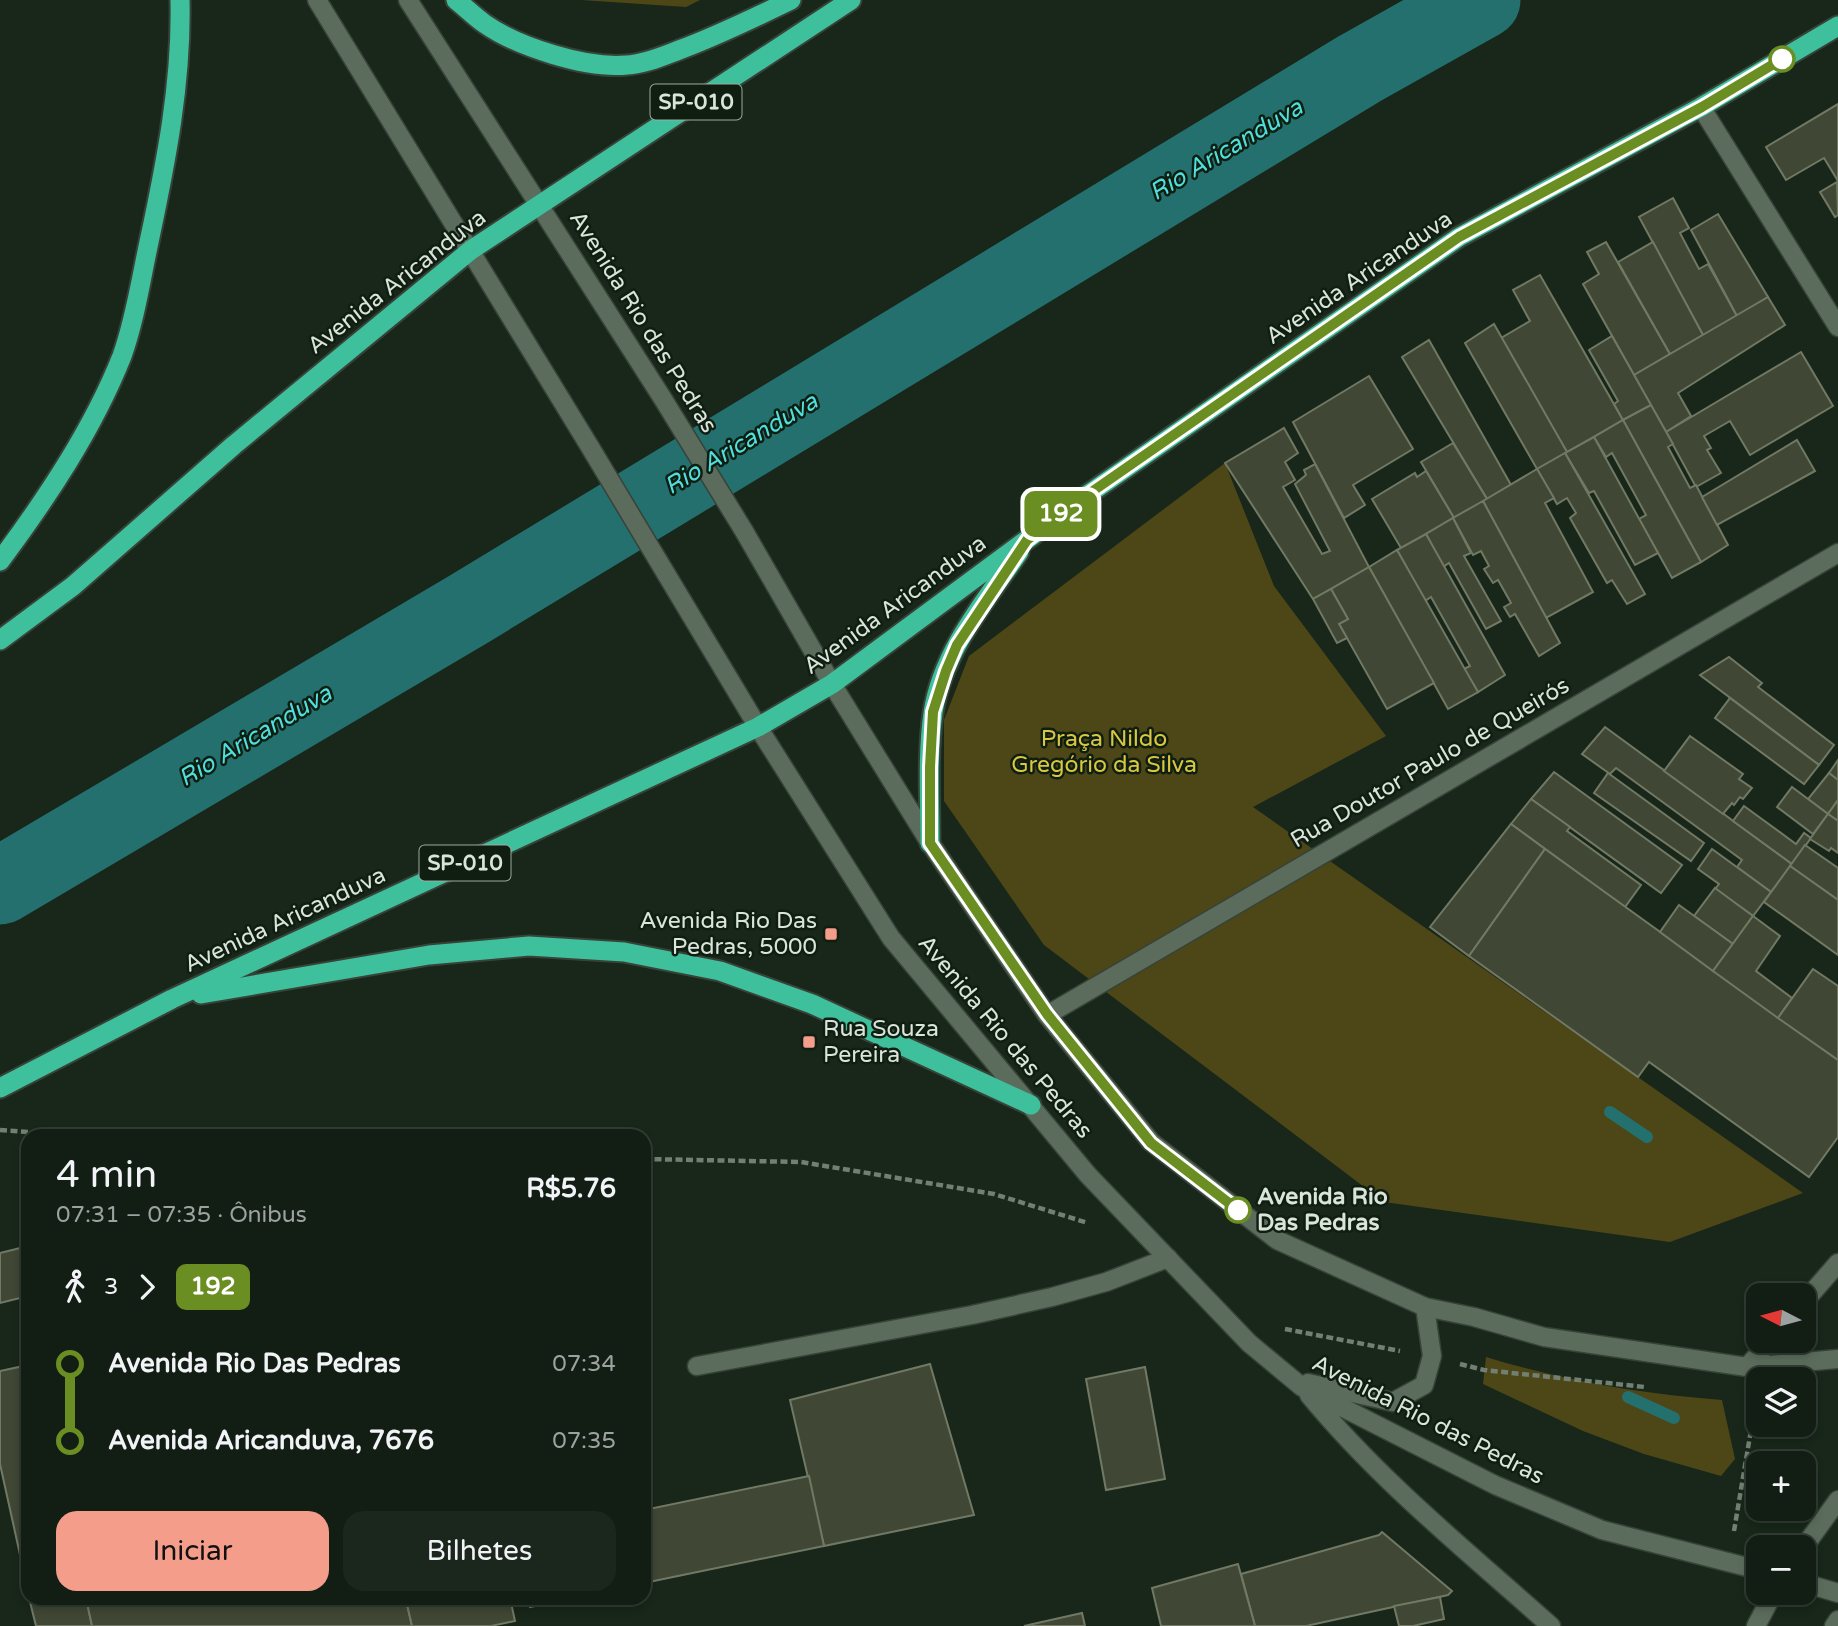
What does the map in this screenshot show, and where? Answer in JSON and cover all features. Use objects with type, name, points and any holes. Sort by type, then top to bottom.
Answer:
[{"type":"highway","points":[[0,561],[31,520],[90,424],[122,354],[141,283],[169,148],[181,43],[180,0]]},
{"type":"highway","points":[[456,0],[486,25],[531,46],[572,61],[629,65],[661,57],[711,38],[791,0]]},
{"type":"highway","name":"Avenida Aricanduva","points":[[0,640],[74,586],[234,445],[471,250],[851,0]]},
{"type":"highway","name":"Avenida Aricanduva","points":[[0,1088],[172,999],[758,727],[832,684],[1090,493],[1459,237],[1702,107],[1838,26]]},
{"type":"highway","points":[[930,843],[933,712],[946,671],[970,623],[1027,540]]},
{"type":"highway","points":[[172,999],[429,955],[529,946],[624,952],[720,971],[812,1004],[1031,1105]]},
{"type":"main road","name":"Avenida Rio das Pedras","points":[[317,0],[758,727],[891,937],[1088,1175],[1249,1343],[1298,1384],[1494,1485],[1602,1530],[1746,1567]]},
{"type":"main road","name":"Avenida Rio das Pedras","points":[[408,0],[663,399],[930,843],[1047,1014],[1151,1143],[1277,1240],[1424,1307],[1474,1317],[1544,1337],[1747,1367],[1838,1359]]},
{"type":"main road","points":[[1702,107],[1838,327]]},
{"type":"main road","name":"Rua Doutor Paulo de Queirós","points":[[1047,1014],[1838,553]]},
{"type":"main road","points":[[697,1366],[972,1315],[1052,1297],[1106,1282],[1168,1258]]},
{"type":"main road","points":[[1816,1288],[1838,1263]]},
{"type":"main road","points":[[1298,1384],[1393,1402],[1424,1385],[1432,1356],[1424,1307]]},
{"type":"main road","points":[[1747,1367],[1759,1353]]},
{"type":"main road","points":[[1298,1384],[1337,1429],[1394,1486],[1551,1626]]},
{"type":"main road","points":[[1813,1535],[1838,1500]]},
{"type":"main road","points":[[1816,1587],[1838,1593]]},
{"type":"main road","points":[[1756,1626],[1767,1605]]},
{"type":"main road","points":[[1834,1626],[1838,1620]]},
{"type":"path","points":[[0,1130],[21,1131]]},
{"type":"path","points":[[651,1159],[801,1162],[994,1194],[1101,1227]]},
{"type":"path","points":[[1728,1562],[1750,1437]]},
{"type":"green space","points":[[581,0],[700,0],[686,7]]},
{"type":"green space","name":"Praça Nildo Gregório da Silva","points":[[1225,463],[1274,586],[1386,736],[1253,807],[1803,1193],[1670,1242],[1384,1202],[1044,945],[944,801],[944,720],[969,656]]},
{"type":"green space","points":[[1486,1357],[1603,1385],[1722,1400],[1735,1459],[1721,1476],[1644,1454],[1583,1431],[1483,1384]]},
{"type":"building","points":[[1838,104],[1838,181],[1824,158],[1786,180],[1766,147]]},
{"type":"building","points":[[1837,182],[1838,215],[1835,217],[1820,192]]},
{"type":"building","points":[[1673,198],[1689,228],[1680,233],[1699,269],[1708,264],[1737,316],[1703,335],[1639,217]]},
{"type":"building","points":[[1718,214],[1768,297],[1737,316],[1691,230]]},
{"type":"building","points":[[1606,242],[1670,354],[1634,375],[1583,284],[1599,274],[1587,252]]},
{"type":"building","points":[[1653,242],[1703,335],[1670,354],[1618,262]]},
{"type":"building","points":[[1540,275],[1623,420],[1567,452],[1501,338],[1530,321],[1513,290]]},
{"type":"building","points":[[1768,297],[1785,325],[1678,393],[1691,416],[1666,432],[1634,375]]},
{"type":"building","points":[[1494,324],[1567,452],[1537,469],[1465,343]]},
{"type":"building","points":[[1612,336],[1651,405],[1623,420],[1614,404],[1618,401],[1589,350]]},
{"type":"building","points":[[1429,340],[1511,485],[1487,499],[1402,357]]},
{"type":"building","points":[[1801,352],[1833,406],[1750,455],[1730,421],[1704,436],[1711,448],[1707,450],[1721,473],[1696,487],[1666,432]]},
{"type":"building","points":[[1369,376],[1413,449],[1353,485],[1365,505],[1344,518],[1293,422]]},
{"type":"building","points":[[1651,405],[1673,444],[1668,447],[1690,488],[1696,485],[1728,545],[1701,562],[1623,420]]},
{"type":"building","points":[[1623,420],[1701,562],[1672,578],[1639,519],[1646,515],[1612,453],[1606,457],[1594,437]]},
{"type":"building","points":[[1284,428],[1298,453],[1285,462],[1295,480],[1283,487],[1322,554],[1330,551],[1295,484],[1306,475],[1304,470],[1315,464],[1369,567],[1313,599],[1225,463]]},
{"type":"building","points":[[1594,437],[1658,553],[1635,565],[1594,491],[1589,493],[1565,453]]},
{"type":"building","points":[[1797,440],[1815,471],[1717,525],[1702,497]]},
{"type":"building","points":[[1453,443],[1487,499],[1454,518],[1421,462]]},
{"type":"building","points":[[1565,453],[1645,594],[1627,604],[1612,580],[1607,583],[1570,518],[1576,513],[1567,498],[1557,504],[1537,469]]},
{"type":"building","points":[[1537,469],[1554,498],[1545,503],[1593,592],[1546,618],[1483,501]]},
{"type":"building","points":[[1426,471],[1454,518],[1401,548],[1372,499],[1415,473],[1417,477]]},
{"type":"building","points":[[1483,501],[1560,643],[1539,656],[1515,614],[1510,617],[1504,607],[1511,603],[1498,580],[1493,583],[1484,569],[1489,566],[1481,551],[1473,555],[1453,518]]},
{"type":"building","points":[[1453,518],[1471,553],[1464,556],[1501,621],[1486,629],[1449,563],[1443,567],[1426,534]]},
{"type":"building","points":[[1426,534],[1505,675],[1478,692],[1464,669],[1470,666],[1431,597],[1425,601],[1397,550]]},
{"type":"building","points":[[1397,550],[1478,692],[1448,709],[1369,567]]},
{"type":"building","points":[[1369,567],[1434,683],[1387,709],[1339,624],[1348,619],[1331,589]]},
{"type":"building","points":[[1331,589],[1348,619],[1339,624],[1347,638],[1337,643],[1313,599]]},
{"type":"building","points":[[1729,657],[1762,683],[1758,687],[1834,745],[1819,765],[1700,675]]},
{"type":"building","points":[[1730,698],[1819,765],[1804,784],[1715,718]]},
{"type":"building","points":[[1605,727],[1792,864],[1771,892],[1737,867],[1742,860],[1616,768],[1610,774],[1582,754]]},
{"type":"building","points":[[1690,736],[1743,774],[1739,779],[1752,788],[1743,799],[1740,797],[1734,805],[1732,803],[1723,814],[1664,771]]},
{"type":"building","points":[[1838,760],[1838,780],[1829,773]]},
{"type":"building","points":[[1554,772],[1682,865],[1661,893],[1531,799]]},
{"type":"building","points":[[1608,773],[1704,843],[1691,861],[1594,793]]},
{"type":"building","points":[[1829,773],[1838,780],[1838,800],[1828,814],[1808,799]]},
{"type":"building","points":[[1792,787],[1828,814],[1813,834],[1777,807]]},
{"type":"building","points":[[1531,799],[1570,827],[1567,831],[1641,885],[1625,907],[1511,824]]},
{"type":"building","points":[[1838,800],[1838,821],[1828,814]]},
{"type":"building","points":[[1744,806],[1796,844],[1804,833],[1811,838],[1792,864],[1733,821]]},
{"type":"building","points":[[1828,814],[1838,821],[1838,853],[1831,848],[1829,851],[1810,839]]},
{"type":"building","points":[[1511,824],[1545,849],[1469,956],[1430,927]]},
{"type":"building","points":[[1805,845],[1838,868],[1838,900],[1790,866]]},
{"type":"building","points":[[1545,849],[1838,1060],[1838,1137],[1809,1177],[1649,1062],[1638,1077],[1469,956]]},
{"type":"building","points":[[1712,849],[1771,892],[1753,916],[1715,889],[1719,884],[1698,869]]},
{"type":"building","points":[[1790,866],[1838,900],[1838,955],[1764,902]]},
{"type":"building","points":[[1715,888],[1753,916],[1733,944],[1694,916]]},
{"type":"building","points":[[1679,905],[1733,944],[1713,971],[1660,932]]},
{"type":"building","points":[[1753,916],[1780,936],[1756,971],[1792,998],[1778,1018],[1713,971]]},
{"type":"building","points":[[1813,969],[1838,986],[1838,1060],[1778,1018]]},
{"type":"building","points":[[21,1248],[21,1298],[0,1303],[0,1253]]},
{"type":"building","points":[[930,1364],[974,1515],[824,1546],[790,1400]]},
{"type":"building","points":[[21,1366],[21,1559],[0,1464],[0,1371]]},
{"type":"building","points":[[1145,1367],[1165,1479],[1106,1490],[1086,1379]]},
{"type":"building","points":[[809,1476],[824,1546],[651,1582],[651,1509]]},
{"type":"building","points":[[1382,1532],[1452,1591],[1448,1595],[1306,1626],[1255,1626],[1241,1574]]},
{"type":"building","points":[[1238,1564],[1255,1626],[1161,1626],[1152,1588]]},
{"type":"building","points":[[1440,1597],[1444,1619],[1413,1626],[1399,1626],[1394,1606]]},
{"type":"building","points":[[31,1605],[88,1605],[92,1626],[36,1626]]},
{"type":"building","points":[[88,1605],[407,1605],[412,1626],[92,1626]]},
{"type":"building","points":[[407,1605],[512,1605],[515,1621],[491,1626],[412,1626]]},
{"type":"building","points":[[1082,1613],[1085,1626],[1024,1626]]},
{"type":"waterway","name":"Rio Aricanduva","points":[[0,886],[469,609],[1359,69],[1482,0]]},
{"type":"waterway","points":[[1610,1112],[1647,1137]]},
{"type":"waterway","points":[[1628,1397],[1674,1418]]},
{"type":"bus line","name":"192","points":[[1238,1210],[1151,1143],[1047,1014],[930,843],[933,712],[957,645],[1027,540],[1090,493],[1459,237],[1702,107],[1782,59]]},
{"type":"place","name":"Avenida Rio Das Pedras, 5000","points":[[831,934]]},
{"type":"place","name":"Rua Souza Pereira","points":[[809,1042]]},
{"type":"place","name":"Avenida Rio Das Pedras","points":[[1238,1210]]}]
